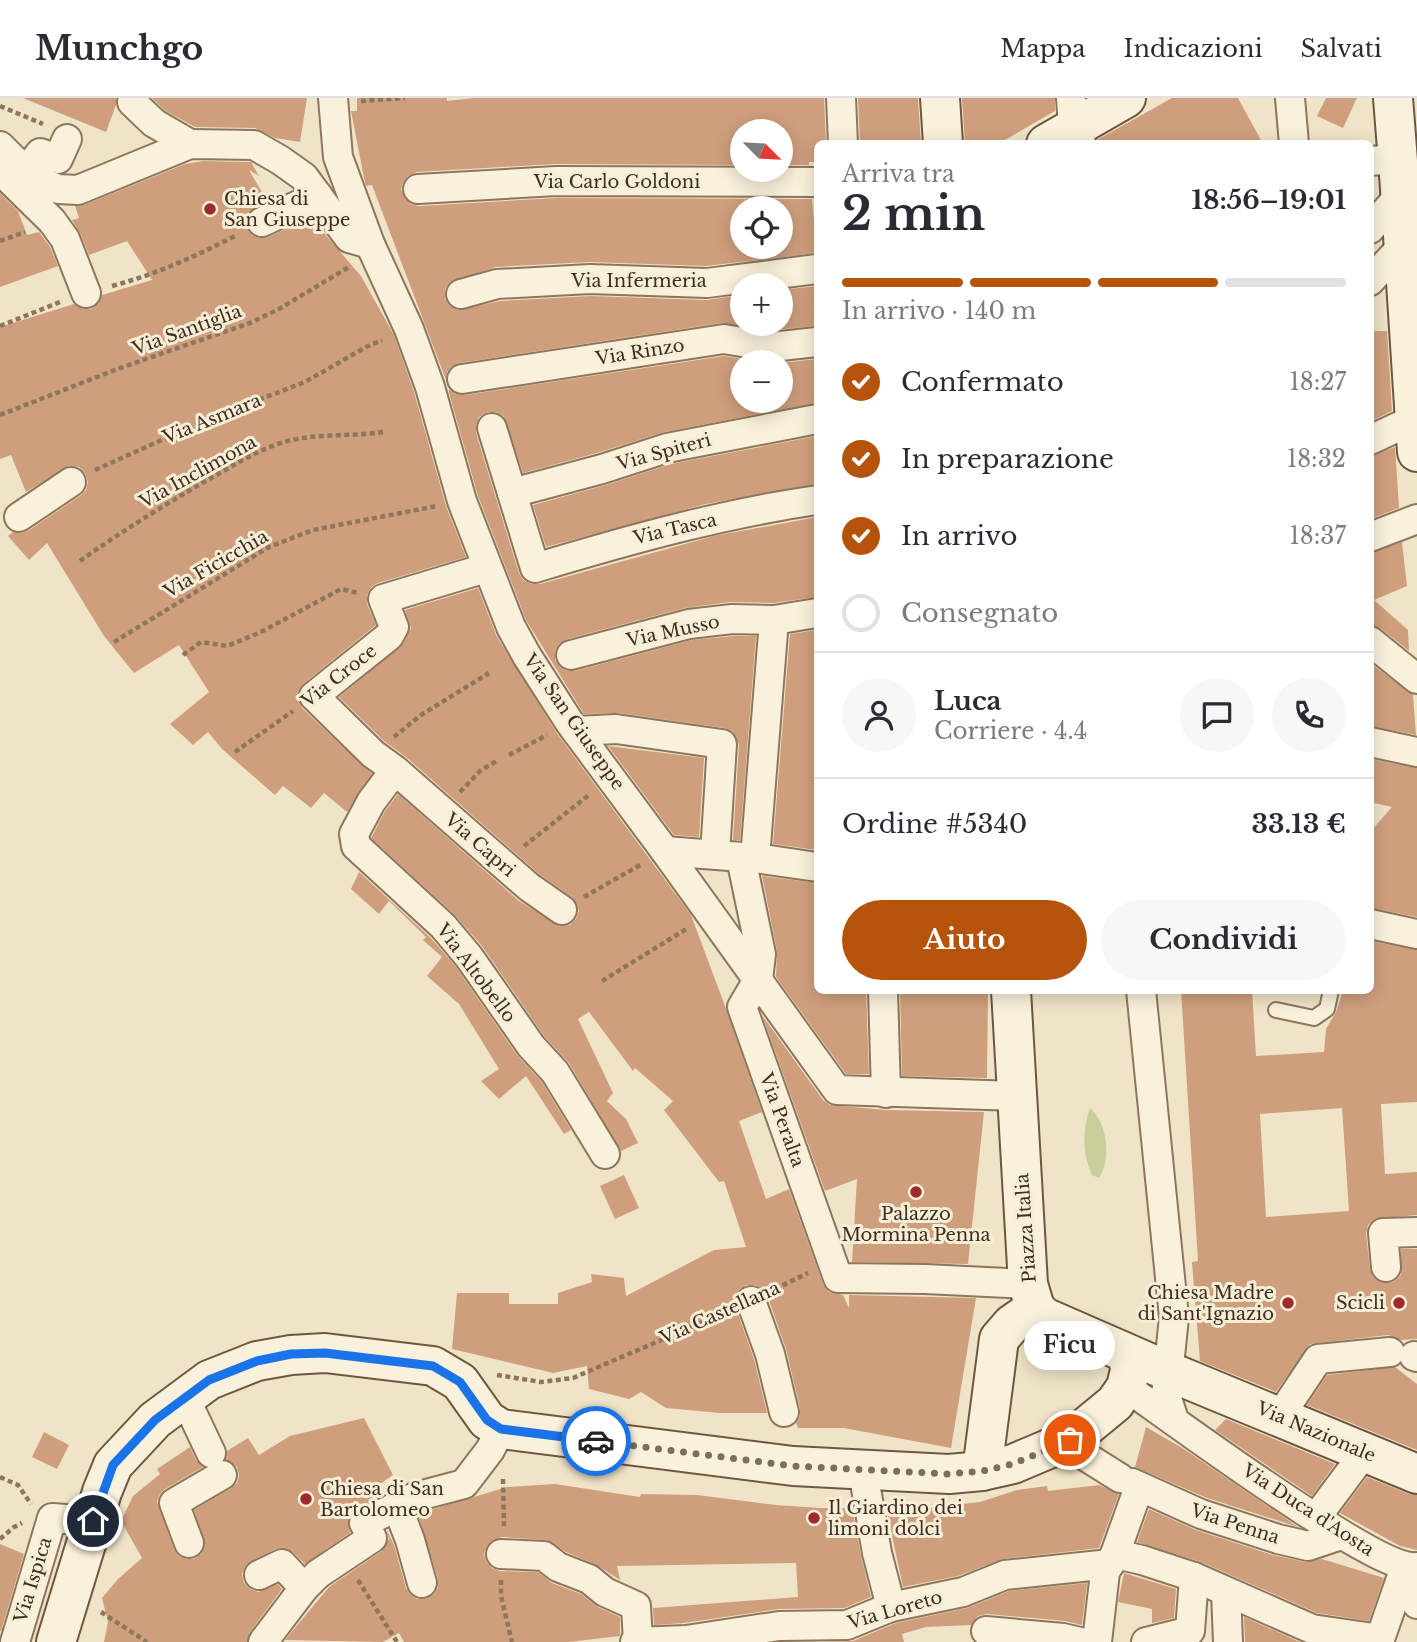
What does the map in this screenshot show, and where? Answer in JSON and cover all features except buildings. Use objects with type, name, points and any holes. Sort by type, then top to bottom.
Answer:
[{"type":"street","points":[[841,98],[843,140]]},
{"type":"street","points":[[940,98],[943,140]]},
{"type":"street","points":[[1068,128],[1126,98]]},
{"type":"street","points":[[1290,98],[1294,140]]},
{"type":"street","name":"Via San Giuseppe","points":[[333,101],[338,157],[372,248],[409,328],[430,387],[462,501],[521,658],[611,777],[838,1090],[1017,1096]]},
{"type":"street","points":[[132,102],[154,124],[190,144]]},
{"type":"street","points":[[1374,440],[1416,435],[1415,365],[1397,234],[1399,103]]},
{"type":"street","points":[[13,171],[40,153],[58,159],[66,139]]},
{"type":"street","points":[[13,171],[58,189],[78,190],[190,144],[254,145],[304,177],[349,238],[372,248]]},
{"type":"street","points":[[0,146],[13,171],[65,239],[86,293]]},
{"type":"street","name":"Via Carlo Goldoni","points":[[418,189],[556,181],[814,182]]},
{"type":"street","points":[[262,222],[318,196]]},
{"type":"street","points":[[1374,274],[1397,234]]},
{"type":"street","name":"Via Infermeria","points":[[461,294],[497,284],[590,279],[707,283],[814,269]]},
{"type":"street","name":"Via Rinzo","points":[[463,379],[723,339],[771,347],[814,342]]},
{"type":"street","name":"Via Spiteri","points":[[512,493],[667,448],[814,420]]},
{"type":"street","points":[[492,428],[512,493]]},
{"type":"street","points":[[19,517],[71,482]]},
{"type":"street","name":"Via Tasca","points":[[512,493],[535,568],[629,540],[769,507],[814,500]]},
{"type":"street","points":[[1374,535],[1417,519]]},
{"type":"street","name":"Via Croce","points":[[314,696],[389,636],[394,626],[383,599],[486,568]]},
{"type":"street","name":"Via Musso","points":[[571,656],[689,624],[732,619],[774,620],[814,613]]},
{"type":"street","points":[[737,857],[774,620]]},
{"type":"street","points":[[1374,644],[1417,679]]},
{"type":"street","name":"Via Capri","points":[[314,696],[384,762],[502,864],[562,910]]},
{"type":"street","points":[[573,727],[616,729],[722,744],[737,857],[761,954],[758,980]]},
{"type":"street","points":[[1374,743],[1417,752]]},
{"type":"street","name":"Via Altobello","points":[[384,762],[371,802],[354,834],[356,846],[452,936],[531,1046],[555,1072],[605,1154]]},
{"type":"street","points":[[665,851],[814,867]]},
{"type":"street","points":[[1374,925],[1417,934]]},
{"type":"street","name":"Via Peralta","points":[[758,980],[742,1007],[834,1261]]},
{"type":"street","points":[[883,994],[886,1093]]},
{"type":"street","name":"Piazza Italia","points":[[1011,994],[1032,1296],[1044,1317],[1127,1370],[1170,1372],[1215,1390]]},
{"type":"street","points":[[1141,994],[1174,1317],[1166,1395],[1174,1420]]},
{"type":"street","points":[[1386,1267],[1383,1233],[1417,1232]]},
{"type":"street","points":[[834,1261],[838,1278],[972,1282],[1032,1296],[999,1339],[982,1471]]},
{"type":"street","points":[[751,1301],[770,1354],[784,1412]]},
{"type":"street","points":[[56,1642],[113,1465],[155,1420],[209,1380],[257,1361],[291,1354],[325,1353],[433,1366],[460,1382],[487,1420],[501,1429],[793,1466],[949,1474],[982,1471],[1013,1464],[1070,1440],[1115,1403],[1127,1370]]},
{"type":"street","points":[[1280,1416],[1318,1359],[1407,1355]]},
{"type":"street","name":"Via Duca d'Aosta","points":[[1127,1370],[1174,1420],[1203,1441],[1342,1535],[1383,1558],[1411,1567]]},
{"type":"street","name":"Via Nazionale","points":[[1215,1390],[1417,1474]]},
{"type":"street","points":[[185,1398],[216,1464],[174,1503],[189,1543]]},
{"type":"street","points":[[263,1642],[318,1574],[372,1538],[364,1523],[415,1497],[464,1484],[490,1450],[501,1429]]},
{"type":"street","name":"Via Penna","points":[[1070,1440],[1085,1456],[1130,1483],[1201,1514],[1308,1546],[1342,1535]]},
{"type":"street","points":[[1324,1507],[1365,1452]]},
{"type":"street","points":[[863,1471],[877,1553],[891,1607]]},
{"type":"street","points":[[1097,1642],[1105,1572],[1113,1559],[1130,1483]]},
{"type":"street","points":[[397,1506],[422,1583]]},
{"type":"street","name":"Via Ispica","points":[[15,1642],[45,1517],[93,1521]]},
{"type":"street","points":[[501,1554],[544,1556],[558,1567],[589,1579],[605,1592],[635,1605],[636,1642]]},
{"type":"street","name":"Via Loreto","points":[[636,1642],[686,1641],[779,1626],[847,1625],[891,1607],[963,1592],[1006,1575],[1113,1559],[1142,1560],[1194,1577],[1312,1629],[1380,1641]]},
{"type":"street","points":[[259,1575],[282,1564],[304,1588]]},
{"type":"street","points":[[1411,1567],[1417,1604]]},
{"type":"street","points":[[1380,1641],[1411,1567]]},
{"type":"street","points":[[1146,1642],[1190,1631],[1194,1577]]},
{"type":"street","points":[[1226,1592],[1228,1642]]},
{"type":"street","points":[[986,1631],[1080,1642]]},
{"type":"lane","points":[[1276,1010],[1314,1018],[1326,1009],[1330,994]]},
{"type":"path","points":[[333,101],[405,98]]},
{"type":"path","points":[[0,326],[86,293],[148,277],[237,235]]},
{"type":"path","name":"Via Santiglia","points":[[0,415],[108,373],[250,323],[279,309],[372,248]]},
{"type":"path","name":"Via Asmara","points":[[71,482],[204,421],[305,382],[366,346],[409,328]]},
{"type":"path","name":"Via Inclimona","points":[[80,561],[171,501],[257,452],[302,438],[383,432]]},
{"type":"path","name":"Via Ficicchia","points":[[114,642],[269,547],[313,530],[462,501]]},
{"type":"path","points":[[183,655],[201,642],[227,646],[261,632],[341,589],[359,593]]},
{"type":"path","points":[[384,762],[421,715],[489,673]]},
{"type":"path","name":"Via Croce","points":[[235,752],[314,696]]},
{"type":"path","points":[[509,755],[573,727]]},
{"type":"path","points":[[442,811],[481,770],[497,761]]},
{"type":"path","points":[[502,864],[611,777]]},
{"type":"path","points":[[562,910],[665,851]]},
{"type":"path","points":[[602,981],[710,916]]},
{"type":"path","name":"Via Castellana","points":[[460,1382],[478,1373],[541,1382],[573,1378],[751,1301],[834,1261]]},
{"type":"path","points":[[0,1478],[18,1485],[45,1517]]},
{"type":"path","points":[[344,1558],[397,1642]]},
{"type":"path","points":[[71,1592],[147,1642]]},
{"type":"green space","points":[[1090,1108],[1100,1122],[1106,1141],[1105,1161],[1099,1178],[1092,1175],[1085,1150],[1084,1134]]},
{"type":"way so far","points":[[596,1441],[793,1466],[949,1474],[982,1471],[1013,1464],[1070,1440]]},
{"type":"place","name":"Chiesa di San Giuseppe","points":[[210,209]]},
{"type":"place","name":"Palazzo Mormina Penna","points":[[916,1192]]},
{"type":"place","name":"Chiesa Madre di Sant'Ignazio","points":[[1288,1303]]},
{"type":"place","name":"Scicli","points":[[1399,1303]]},
{"type":"place","name":"Ficu","points":[[1070,1440]]},
{"type":"place","name":"Chiesa di San Bartolomeo","points":[[306,1499]]},
{"type":"place","name":"Il Giardino dei limoni dolci","points":[[814,1518]]},
{"type":"route","points":[[93,1521],[113,1465],[155,1420],[209,1380],[257,1361],[291,1354],[325,1353],[433,1366],[460,1382],[487,1420],[501,1429],[596,1441]]}]
